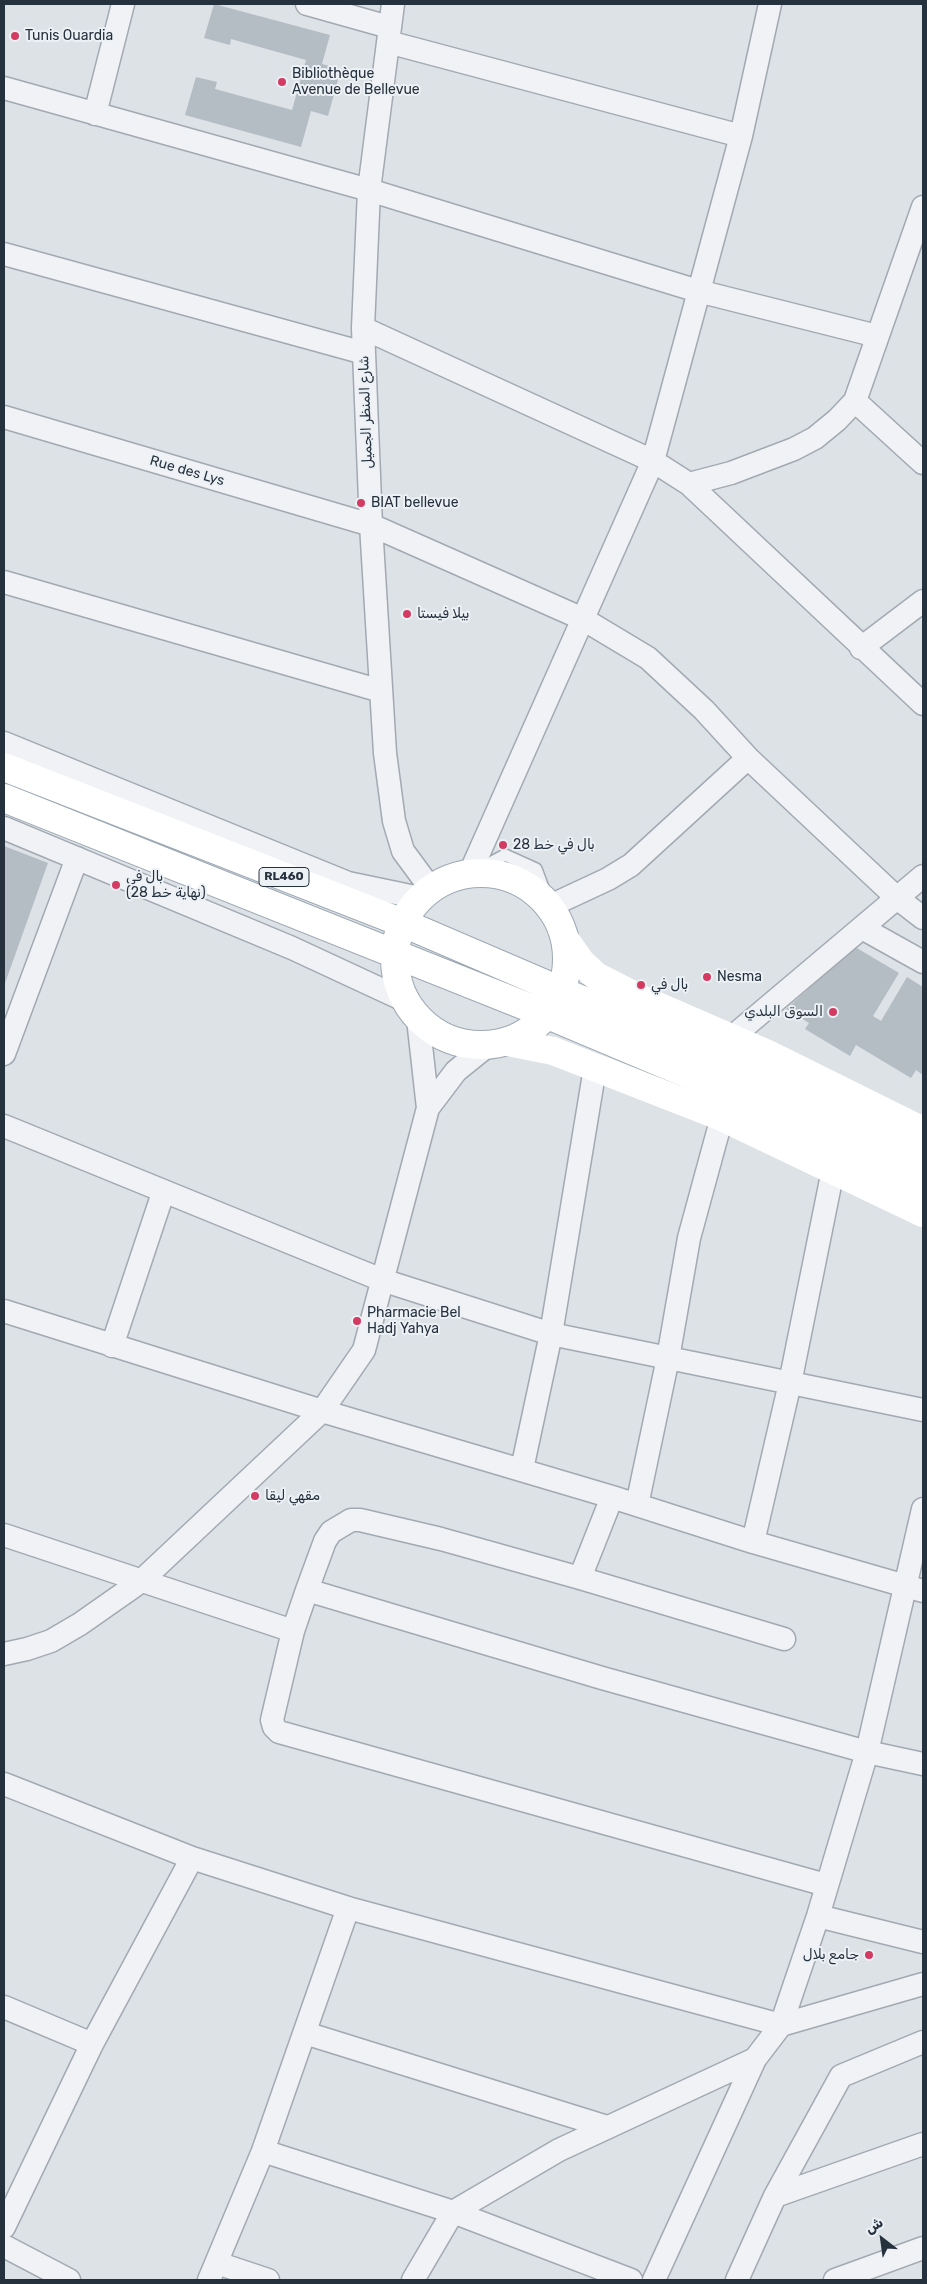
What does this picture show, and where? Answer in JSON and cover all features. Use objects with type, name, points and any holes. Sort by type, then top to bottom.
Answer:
[{"type":"main road","name":"RL460","points":[[4,767],[403,923],[562,991]]},
{"type":"main road","name":"RL460","points":[[4,798],[548,1015]]},
{"type":"main road","points":[[497,1044],[530,1031],[548,1015],[562,991],[568,966],[566,941],[560,922],[550,906],[528,886],[500,875],[470,874],[450,879],[426,894],[403,923],[395,954],[396,978],[411,1009],[438,1034],[462,1044],[497,1044],[553,1051],[722,1117],[923,1213]]},
{"type":"main road","points":[[566,941],[581,962],[596,976],[637,997],[731,1038],[923,1131]]},
{"type":"main road","points":[[562,991],[757,1075],[923,1156]]},
{"type":"main road","points":[[548,1015],[745,1098],[923,1184]]},
{"type":"street","points":[[95,114],[123,4]]},
{"type":"street","points":[[307,4],[388,35],[740,136]]},
{"type":"street","name":"شارع المنظر الجميل","points":[[393,4],[369,190],[363,328],[371,525],[385,753],[394,821],[403,850],[426,894]]},
{"type":"street","points":[[470,874],[653,461],[740,136],[770,4]]},
{"type":"street","points":[[4,88],[369,190],[698,292],[877,336]]},
{"type":"street","points":[[689,484],[731,473],[794,449],[815,438],[837,420],[855,401],[923,207]]},
{"type":"street","points":[[4,254],[364,353]]},
{"type":"street","points":[[363,328],[653,461],[689,484],[861,648],[923,704]]},
{"type":"street","points":[[855,401],[923,463]]},
{"type":"street","name":"Rue des Lys","points":[[4,417],[371,525],[583,619],[648,658],[704,710],[748,758],[897,898],[923,918]]},
{"type":"street","points":[[4,582],[382,691]]},
{"type":"street","points":[[861,648],[923,601]]},
{"type":"street","points":[[4,743],[348,883],[426,894]]},
{"type":"street","points":[[550,906],[608,879],[631,865],[748,758]]},
{"type":"street","points":[[4,828],[292,948],[411,1009],[428,1108]]},
{"type":"street","points":[[4,1054],[77,858]]},
{"type":"street","points":[[731,1038],[923,876]]},
{"type":"street","points":[[862,928],[923,962]]},
{"type":"street","points":[[4,1654],[51,1641],[80,1624],[140,1582],[322,1410],[364,1350],[428,1108],[456,1071],[497,1044]]},
{"type":"street","points":[[522,1469],[551,1334],[595,1068]]},
{"type":"street","points":[[637,1505],[668,1358],[689,1238],[722,1117]]},
{"type":"street","points":[[4,1126],[163,1193],[382,1280],[551,1334],[923,1410]]},
{"type":"street","points":[[753,1542],[790,1383],[833,1170]]},
{"type":"street","points":[[112,1346],[163,1193]]},
{"type":"street","points":[[4,1311],[112,1346],[522,1469],[753,1542],[914,1588]]},
{"type":"street","points":[[580,1578],[612,1497]]},
{"type":"street","points":[[654,2280],[756,2059],[781,2025],[818,1916],[914,1588],[923,1509]]},
{"type":"street","points":[[784,1639],[441,1539],[351,1520],[332,1532],[326,1541],[293,1631],[272,1720],[274,1727],[279,1732],[826,1885]]},
{"type":"street","points":[[4,1535],[140,1582],[293,1631]]},
{"type":"street","points":[[307,1590],[593,1675],[867,1752],[923,1764]]},
{"type":"street","points":[[4,1784],[192,1858],[348,1908],[781,2025],[923,1984]]},
{"type":"street","points":[[4,2227],[92,2044],[192,1858]]},
{"type":"street","points":[[268,2280],[213,2271],[263,2151],[348,1908]]},
{"type":"street","points":[[818,1916],[923,1942]]},
{"type":"street","points":[[4,2007],[92,2044]]},
{"type":"street","points":[[305,2032],[607,2127]]},
{"type":"street","points":[[737,2280],[775,2196],[841,2076],[923,2042]]},
{"type":"street","points":[[412,2280],[453,2212],[559,2150],[756,2059]]},
{"type":"street","points":[[775,2196],[923,2144]]},
{"type":"street","points":[[263,2151],[453,2212],[631,2280]]},
{"type":"street","points":[[4,2246],[69,2280]]},
{"type":"street","points":[[841,2279],[923,2248]]},
{"type":"building","points":[[214,4],[330,35],[322,64],[341,69],[328,116],[311,111],[301,147],[185,115],[196,77],[217,82],[215,89],[292,110],[306,60],[231,39],[230,45],[204,38]]},
{"type":"building","points":[[4,846],[48,863],[4,986]]},
{"type":"building","name":"السوق البلدي","points":[[855,947],[899,973],[873,1016],[881,1021],[907,977],[923,987],[923,1075],[916,1070],[911,1078],[856,1045],[850,1056],[805,1029],[809,1023],[786,1009]]},
{"type":"place","name":"Tunis Ouardia","points":[[15,36]]},
{"type":"place","name":"Bibliothèque Avenue de Bellevue","points":[[282,82]]},
{"type":"place","name":"BIAT bellevue","points":[[361,503]]},
{"type":"place","name":"بيلا فيستا","points":[[407,614]]},
{"type":"place","name":"بال في خط 28","points":[[503,845]]},
{"type":"place","name":"بال في (نهاية خط 28)","points":[[116,885]]},
{"type":"place","name":"Nesma","points":[[707,977]]},
{"type":"place","name":"بال في","points":[[641,985]]},
{"type":"place","name":"السوق البلدي","points":[[833,1012]]},
{"type":"place","name":"Pharmacie Bel Hadj Yahya","points":[[357,1321]]},
{"type":"place","name":"مقهي ليقا","points":[[255,1496]]},
{"type":"place","name":"جامع بلال","points":[[869,1955]]}]
